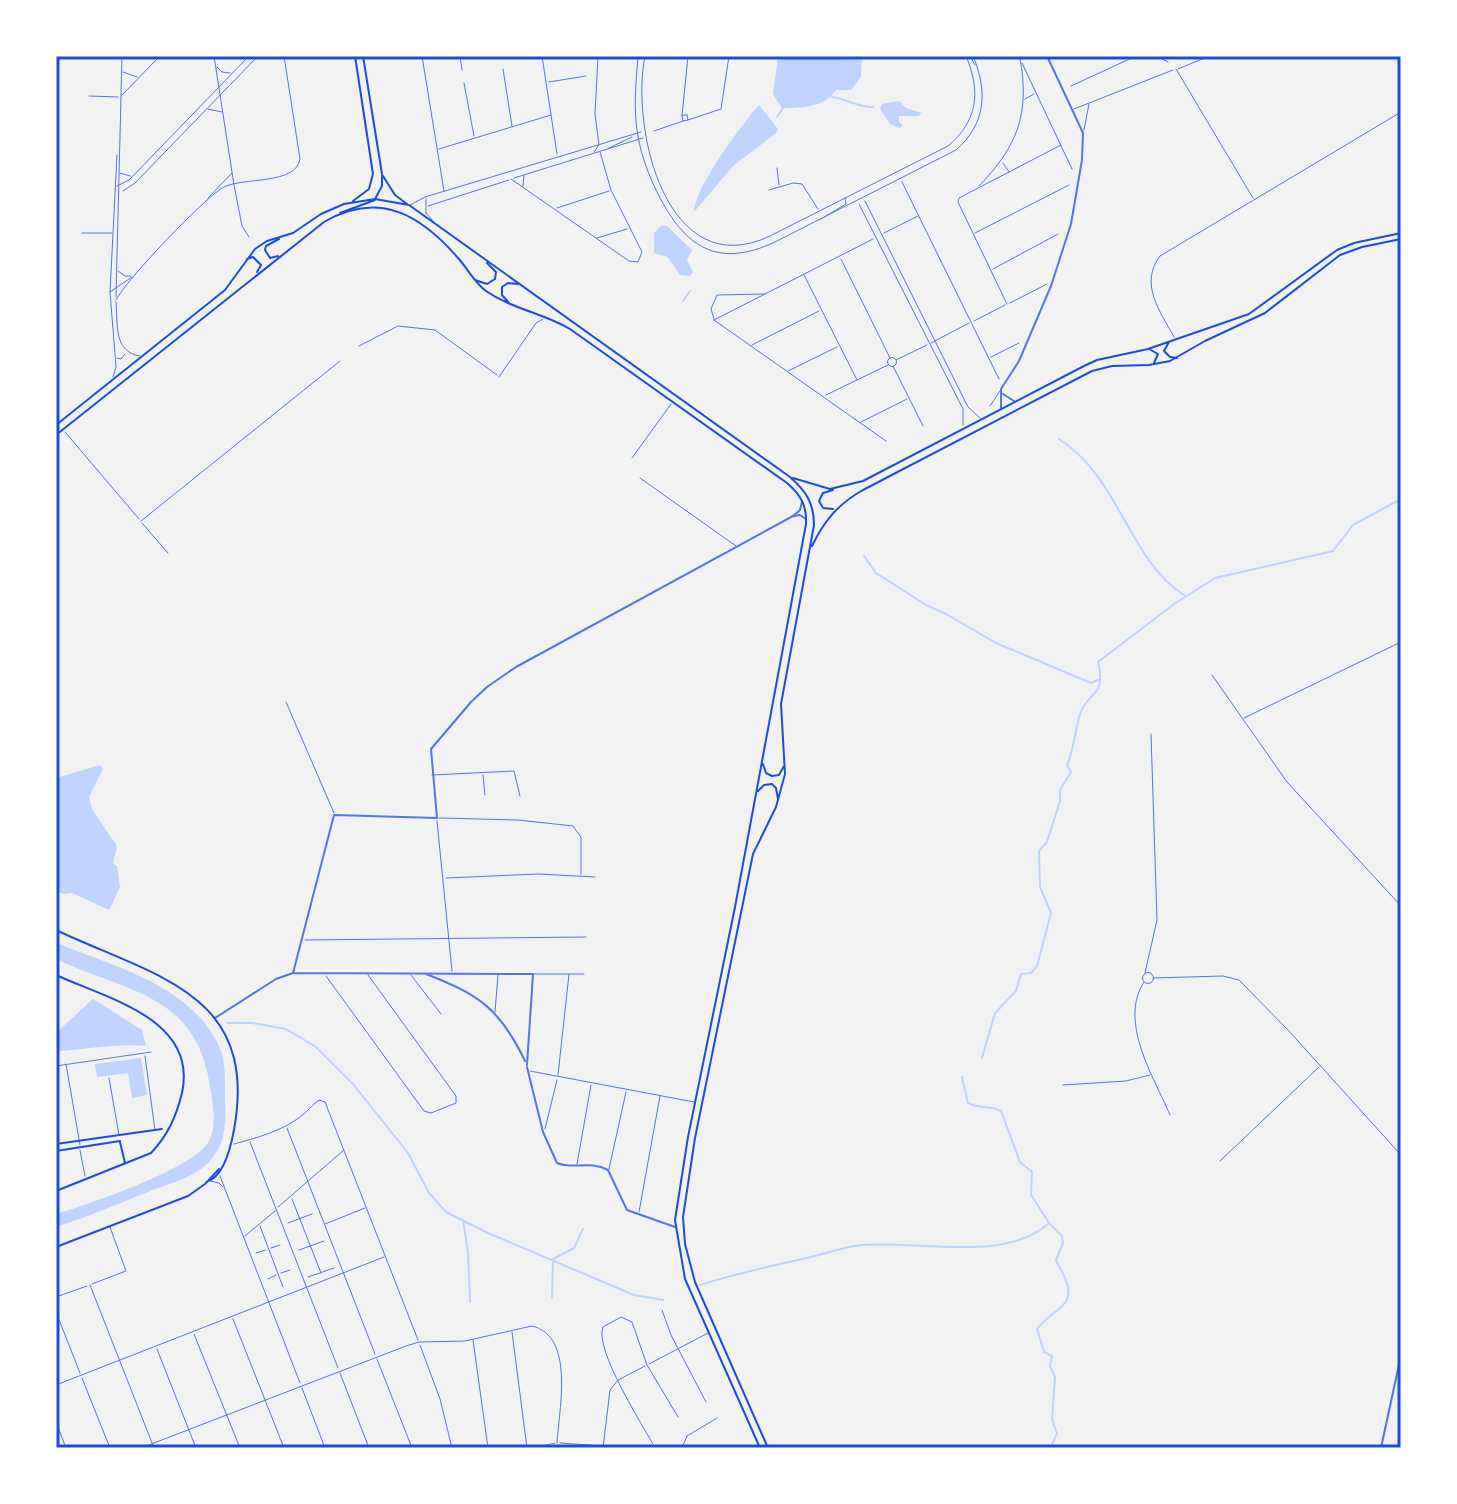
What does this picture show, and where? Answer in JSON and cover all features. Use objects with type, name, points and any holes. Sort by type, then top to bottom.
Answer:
[{"type":"main road","points":[[283,254],[270,258],[266,246],[365,193],[373,174],[355,56]]},
{"type":"main road","points":[[56,435],[254,276],[333,217],[375,199],[382,186],[382,174],[363,56]]},
{"type":"main road","points":[[382,174],[395,195],[494,269],[494,281],[487,284],[474,279]]},
{"type":"main road","points":[[344,204],[375,199],[408,205]]},
{"type":"main road","points":[[333,217],[351,210],[373,207],[408,214],[446,244],[488,292],[570,329],[787,483],[803,500],[806,520],[763,759],[695,1102],[675,1227],[685,1279],[760,1448]]},
{"type":"main road","points":[[835,509],[823,508],[819,501],[823,493],[863,481],[1097,360],[1148,349],[1249,314],[1323,259],[1346,246],[1401,233]]},
{"type":"main road","points":[[56,425],[225,290],[255,249],[267,241],[284,237]]},
{"type":"main road","points":[[810,550],[835,509],[863,490],[1083,375],[1112,366],[1149,365],[1177,358],[1265,313],[1340,255],[1401,239]]},
{"type":"main road","points":[[477,255],[790,477],[811,502],[814,525],[781,704],[785,764],[779,800],[753,854],[687,1181],[683,1217],[685,1244],[695,1282],[768,1448]]},
{"type":"main road","points":[[245,261],[253,257],[259,261],[260,269],[254,276]]},
{"type":"main road","points":[[513,305],[502,295],[502,287],[508,283],[520,284]]},
{"type":"main road","points":[[1170,341],[1164,351],[1170,357],[1177,358]]},
{"type":"main road","points":[[1148,349],[1158,354],[1156,362],[1149,365]]},
{"type":"main road","points":[[790,477],[811,485],[838,489]]},
{"type":"main road","points":[[763,759],[765,771],[772,776],[779,775],[785,764]]},
{"type":"main road","points":[[756,794],[769,784],[776,788],[779,800]]},
{"type":"main road","points":[[56,930],[183,988],[203,1003],[226,1035],[236,1061],[238,1092],[232,1144],[219,1173],[188,1196],[56,1247]]},
{"type":"main road","points":[[56,975],[146,1016],[173,1040],[184,1071],[183,1087],[171,1127],[151,1153],[56,1191]]},
{"type":"main road","points":[[695,1102],[700,1104],[700,1117]]},
{"type":"main road","points":[[56,1144],[162,1129]]},
{"type":"main road","points":[[119,1135],[125,1164]]},
{"type":"main road","points":[[56,1151],[120,1141]]},
{"type":"main road","points":[[675,1227],[683,1217]]},
{"type":"main road","points":[[708,1333],[716,1333],[728,1358]]},
{"type":"street","points":[[112,381],[116,367],[110,293],[122,56]]},
{"type":"street","points":[[120,98],[160,56]]},
{"type":"street","points":[[214,56],[234,185],[242,226],[249,237]]},
{"type":"street","points":[[115,188],[131,178],[249,56]]},
{"type":"street","points":[[120,192],[135,183],[258,56]]},
{"type":"street","points":[[206,200],[224,187],[244,181],[290,175],[300,164],[284,56]]},
{"type":"street","points":[[422,56],[444,191]]},
{"type":"street","points":[[460,56],[462,70]]},
{"type":"street","points":[[542,56],[559,164]]},
{"type":"street","points":[[593,154],[599,145],[595,114],[598,56]]},
{"type":"street","points":[[638,56],[634,99],[637,133],[653,185],[673,222],[691,241],[712,251],[748,253],[949,155],[968,138],[983,106],[983,84],[972,56]]},
{"type":"street","points":[[645,56],[641,104],[644,131],[647,148],[664,191],[678,217],[692,231],[708,241],[730,247],[748,245],[943,150],[963,132],[974,111],[975,82],[966,56]]},
{"type":"street","points":[[682,118],[688,56]]},
{"type":"street","points":[[654,131],[682,118],[719,110],[729,56]]},
{"type":"street","points":[[1047,56],[1083,133]]},
{"type":"street","points":[[1071,86],[1136,56]]},
{"type":"street","points":[[1157,56],[1168,62]]},
{"type":"street","points":[[1072,109],[1209,56]]},
{"type":"street","points":[[1020,57],[1072,169]]},
{"type":"street","points":[[976,189],[1002,161],[1019,128],[1024,99],[1020,57]]},
{"type":"street","points":[[216,66],[222,72],[232,72]]},
{"type":"street","points":[[121,69],[128,76],[140,77]]},
{"type":"street","points":[[503,69],[512,127]]},
{"type":"street","points":[[1176,69],[1254,199]]},
{"type":"street","points":[[546,82],[586,76]]},
{"type":"street","points":[[464,83],[474,138]]},
{"type":"street","points":[[1024,99],[1037,94]]},
{"type":"street","points":[[89,96],[120,98]]},
{"type":"street","points":[[990,406],[1019,361],[1051,286],[1071,224],[1090,103]]},
{"type":"street","points":[[206,109],[222,112]]},
{"type":"street","points":[[684,111],[688,117]]},
{"type":"street","points":[[1176,339],[1150,287],[1156,262],[1167,252],[1401,112]]},
{"type":"street","points":[[437,149],[551,115]]},
{"type":"street","points":[[682,118],[688,117]]},
{"type":"street","points":[[637,123],[643,122]]},
{"type":"street","points":[[408,205],[444,191],[644,131]]},
{"type":"street","points":[[606,150],[631,140],[631,135]]},
{"type":"street","points":[[428,206],[645,138]]},
{"type":"street","points":[[1007,304],[958,202],[959,198],[1061,145]]},
{"type":"street","points":[[641,149],[647,148]]},
{"type":"street","points":[[118,152],[120,192],[116,300],[119,340],[125,351],[143,356]]},
{"type":"street","points":[[511,179],[629,261],[638,262],[642,252],[611,190],[600,152]]},
{"type":"street","points":[[1002,161],[1009,172]]},
{"type":"street","points":[[777,168],[779,186]]},
{"type":"street","points":[[120,173],[131,178]]},
{"type":"street","points":[[116,295],[232,173]]},
{"type":"street","points":[[524,175],[524,188]]},
{"type":"street","points":[[495,176],[495,184]]},
{"type":"street","points":[[131,178],[130,183],[135,183]]},
{"type":"street","points":[[489,178],[489,186]]},
{"type":"street","points":[[225,179],[244,181]]},
{"type":"street","points":[[900,180],[999,379]]},
{"type":"street","points":[[769,190],[802,184],[819,211]]},
{"type":"street","points":[[973,234],[1069,185]]},
{"type":"street","points":[[869,187],[872,194]]},
{"type":"street","points":[[115,188],[120,192]]},
{"type":"street","points":[[555,209],[611,190]]},
{"type":"street","points":[[859,192],[955,381],[972,412],[982,419]]},
{"type":"street","points":[[854,195],[963,409],[963,429]]},
{"type":"street","points":[[425,197],[428,206],[426,213],[440,227]]},
{"type":"street","points":[[819,220],[846,204],[845,198]]},
{"type":"street","points":[[860,208],[867,204]]},
{"type":"street","points":[[560,213],[566,205]]},
{"type":"street","points":[[882,234],[918,216]]},
{"type":"street","points":[[595,238],[629,228]]},
{"type":"street","points":[[82,233],[112,233]]},
{"type":"street","points":[[991,270],[1058,234]]},
{"type":"street","points":[[601,242],[603,236]]},
{"type":"street","points":[[714,320],[875,238]]},
{"type":"street","points":[[839,256],[890,358],[888,365]]},
{"type":"street","points":[[117,268],[122,275],[134,276]]},
{"type":"street","points":[[803,275],[857,380]]},
{"type":"street","points":[[110,293],[134,276]]},
{"type":"street","points":[[893,366],[896,360],[1047,284]]},
{"type":"street","points":[[116,300],[121,291]]},
{"type":"street","points":[[110,293],[116,295]]},
{"type":"street","points":[[767,293],[740,296],[721,294],[715,297],[711,309],[714,320],[886,441]]},
{"type":"street","points":[[740,296],[742,306]]},
{"type":"street","points":[[750,346],[821,310]]},
{"type":"street","points":[[533,312],[536,323]]},
{"type":"street","points":[[359,346],[398,326],[435,330],[499,377],[536,323],[547,317]]},
{"type":"street","points":[[989,358],[1019,343]]},
{"type":"street","points":[[788,372],[839,346]]},
{"type":"street","points":[[114,356],[121,359],[125,351]]},
{"type":"street","points":[[890,358],[896,360]]},
{"type":"street","points":[[141,521],[340,361]]},
{"type":"street","points":[[824,397],[888,365],[893,366]]},
{"type":"street","points":[[893,366],[923,426]]},
{"type":"street","points":[[947,378],[952,383],[955,381]]},
{"type":"street","points":[[1001,389],[1008,399],[1016,401]]},
{"type":"street","points":[[1000,410],[1001,389]]},
{"type":"street","points":[[860,422],[909,398]]},
{"type":"street","points":[[632,458],[672,402]]},
{"type":"street","points":[[63,430],[168,553]]},
{"type":"street","points":[[640,478],[736,547]]},
{"type":"street","points":[[447,982],[451,973],[449,938],[431,749],[487,687],[516,667],[793,516],[800,510],[803,500]]},
{"type":"street","points":[[793,516],[800,515],[806,520]]},
{"type":"street","points":[[1242,719],[1401,642]]},
{"type":"street","points":[[1212,675],[1287,782],[1401,906]]},
{"type":"street","points":[[286,702],[334,815],[293,973]]},
{"type":"street","points":[[1151,734],[1157,920],[1142,977],[1144,982],[1138,993],[1135,1023],[1139,1044],[1170,1115]]},
{"type":"street","points":[[432,775],[514,771],[520,796]]},
{"type":"street","points":[[483,772],[485,795]]},
{"type":"street","points":[[334,815],[518,820],[573,826],[581,837],[581,875]]},
{"type":"street","points":[[444,878],[595,877]]},
{"type":"street","points":[[302,940],[586,937]]},
{"type":"street","points":[[215,1018],[276,979],[293,973],[584,974]]},
{"type":"street","points":[[324,973],[424,1111],[431,1113],[457,1102],[456,1096],[366,973]]},
{"type":"street","points":[[410,973],[441,1014]]},
{"type":"street","points":[[425,973],[473,995],[495,1012],[518,1043],[527,1065]]},
{"type":"street","points":[[1145,973],[1150,973],[1153,978]]},
{"type":"street","points":[[495,1012],[498,974]]},
{"type":"street","points":[[533,974],[527,1071],[543,1132],[557,1163],[569,1166],[593,1164],[608,1170],[624,1207],[675,1227]]},
{"type":"street","points":[[543,1132],[558,1077],[569,974]]},
{"type":"street","points":[[1144,982],[1151,982],[1153,978],[1223,976],[1239,980],[1401,1155]]},
{"type":"street","points":[[56,1066],[151,1052]]},
{"type":"street","points":[[144,1053],[155,1130]]},
{"type":"street","points":[[66,1064],[85,1179]]},
{"type":"street","points":[[1220,1161],[1321,1066]]},
{"type":"street","points":[[527,1071],[695,1102]]},
{"type":"street","points":[[1063,1085],[1126,1081],[1152,1074]]},
{"type":"street","points":[[109,1078],[119,1135]]},
{"type":"street","points":[[577,1164],[592,1083]]},
{"type":"street","points":[[608,1170],[626,1089]]},
{"type":"street","points":[[638,1215],[660,1096]]},
{"type":"street","points":[[232,1144],[286,1126],[301,1117],[314,1103],[319,1100],[325,1102],[440,1399],[452,1448]]},
{"type":"street","points":[[286,1126],[412,1448]]},
{"type":"street","points":[[249,1140],[369,1448]]},
{"type":"street","points":[[243,1238],[344,1149]]},
{"type":"street","points":[[219,1173],[325,1448]]},
{"type":"street","points":[[213,1178],[224,1189]]},
{"type":"street","points":[[208,1181],[219,1183]]},
{"type":"street","points":[[291,1196],[321,1273]]},
{"type":"street","points":[[325,1224],[367,1207]]},
{"type":"street","points":[[288,1223],[312,1214]]},
{"type":"street","points":[[260,1224],[283,1287]]},
{"type":"street","points":[[56,1297],[126,1271],[110,1227]]},
{"type":"street","points":[[299,1250],[324,1241]]},
{"type":"street","points":[[256,1253],[280,1245]]},
{"type":"street","points":[[56,1385],[386,1256]]},
{"type":"street","points":[[308,1277],[334,1268]]},
{"type":"street","points":[[268,1279],[290,1270]]},
{"type":"street","points":[[90,1285],[154,1448]]},
{"type":"street","points":[[662,1310],[706,1402]]},
{"type":"street","points":[[56,1312],[110,1448]]},
{"type":"street","points":[[233,1316],[284,1448]]},
{"type":"street","points":[[655,1448],[611,1366],[601,1331],[621,1317],[632,1322],[647,1365],[678,1417]]},
{"type":"street","points":[[141,1448],[419,1342],[445,1343],[532,1326],[551,1335],[557,1346],[561,1383],[557,1443]]},
{"type":"street","points":[[512,1328],[527,1448]]},
{"type":"street","points":[[192,1332],[240,1448]]},
{"type":"street","points":[[534,1448],[557,1443],[603,1447],[607,1402],[610,1390],[618,1380],[708,1333]]},
{"type":"street","points":[[473,1339],[488,1448]]},
{"type":"street","points":[[156,1346],[196,1448]]},
{"type":"street","points":[[1381,1448],[1401,1355]]},
{"type":"street","points":[[682,1448],[687,1436],[717,1418]]},
{"type":"street","points":[[56,1422],[66,1448]]},
{"type":"water","points":[[778,56],[862,56],[861,77],[851,90],[836,90],[820,103],[782,108],[773,94]]},
{"type":"water","points":[[899,101],[906,108],[922,113],[918,116],[899,116],[899,122],[903,125],[900,128],[890,124],[880,109],[882,104]]},
{"type":"water","points":[[759,105],[778,129],[776,133],[733,166],[694,212],[710,173]]},
{"type":"water","points":[[661,226],[667,226],[692,250],[687,260],[693,272],[690,276],[680,275],[668,257],[654,253],[654,233]]},
{"type":"water","points":[[100,765],[103,769],[89,797],[92,809],[117,846],[113,863],[117,866],[120,887],[109,910],[72,893],[56,891],[56,778]]},
{"type":"water","points":[[56,943],[127,970],[173,995],[193,1010],[209,1029],[221,1051],[225,1076],[225,1117],[224,1133],[218,1149],[208,1163],[195,1173],[56,1227],[56,1214],[139,1184],[184,1163],[209,1141],[214,1120],[204,1060],[196,1040],[184,1024],[168,1009],[142,994],[56,959]]},
{"type":"water","points":[[93,999],[142,1030],[146,1046],[60,1051],[56,1046],[56,1033]]},
{"type":"water","points":[[141,1058],[147,1095],[132,1098],[128,1073],[97,1077],[95,1064]]},
{"type":"waterway","points":[[832,97],[873,107]]},
{"type":"waterway","points":[[777,117],[783,108]]},
{"type":"waterway","points":[[683,301],[690,291]]},
{"type":"waterway","points":[[1059,439],[1080,455],[1111,496],[1149,561],[1165,580],[1184,595]]},
{"type":"waterway","points":[[982,1058],[995,1013],[1016,991],[1021,974],[1031,973],[1037,966],[1051,913],[1040,887],[1039,851],[1047,842],[1060,801],[1060,790],[1071,772],[1067,765],[1080,714],[1100,682],[1098,662],[1174,604],[1215,578],[1333,551],[1353,525],[1401,499]]},
{"type":"waterway","points":[[864,556],[876,573],[926,605],[996,643],[1091,683],[1098,680]]},
{"type":"waterway","points":[[227,1023],[252,1023],[286,1029],[316,1047],[353,1084],[408,1153],[429,1193],[446,1212],[634,1295],[663,1300]]},
{"type":"waterway","points":[[962,1077],[968,1103],[1001,1111],[1020,1162],[1032,1172],[1031,1195],[1049,1223],[1062,1236],[1063,1243],[1056,1260],[1065,1278],[1068,1296],[1062,1307],[1037,1329],[1044,1352],[1052,1356],[1050,1366],[1055,1377],[1052,1419],[1057,1434],[1053,1448]]},
{"type":"waterway","points":[[463,1220],[470,1302]]},
{"type":"waterway","points":[[700,1285],[854,1246],[984,1246],[1029,1236],[1048,1224]]},
{"type":"waterway","points":[[552,1298],[553,1259],[574,1248],[583,1229]]}]
